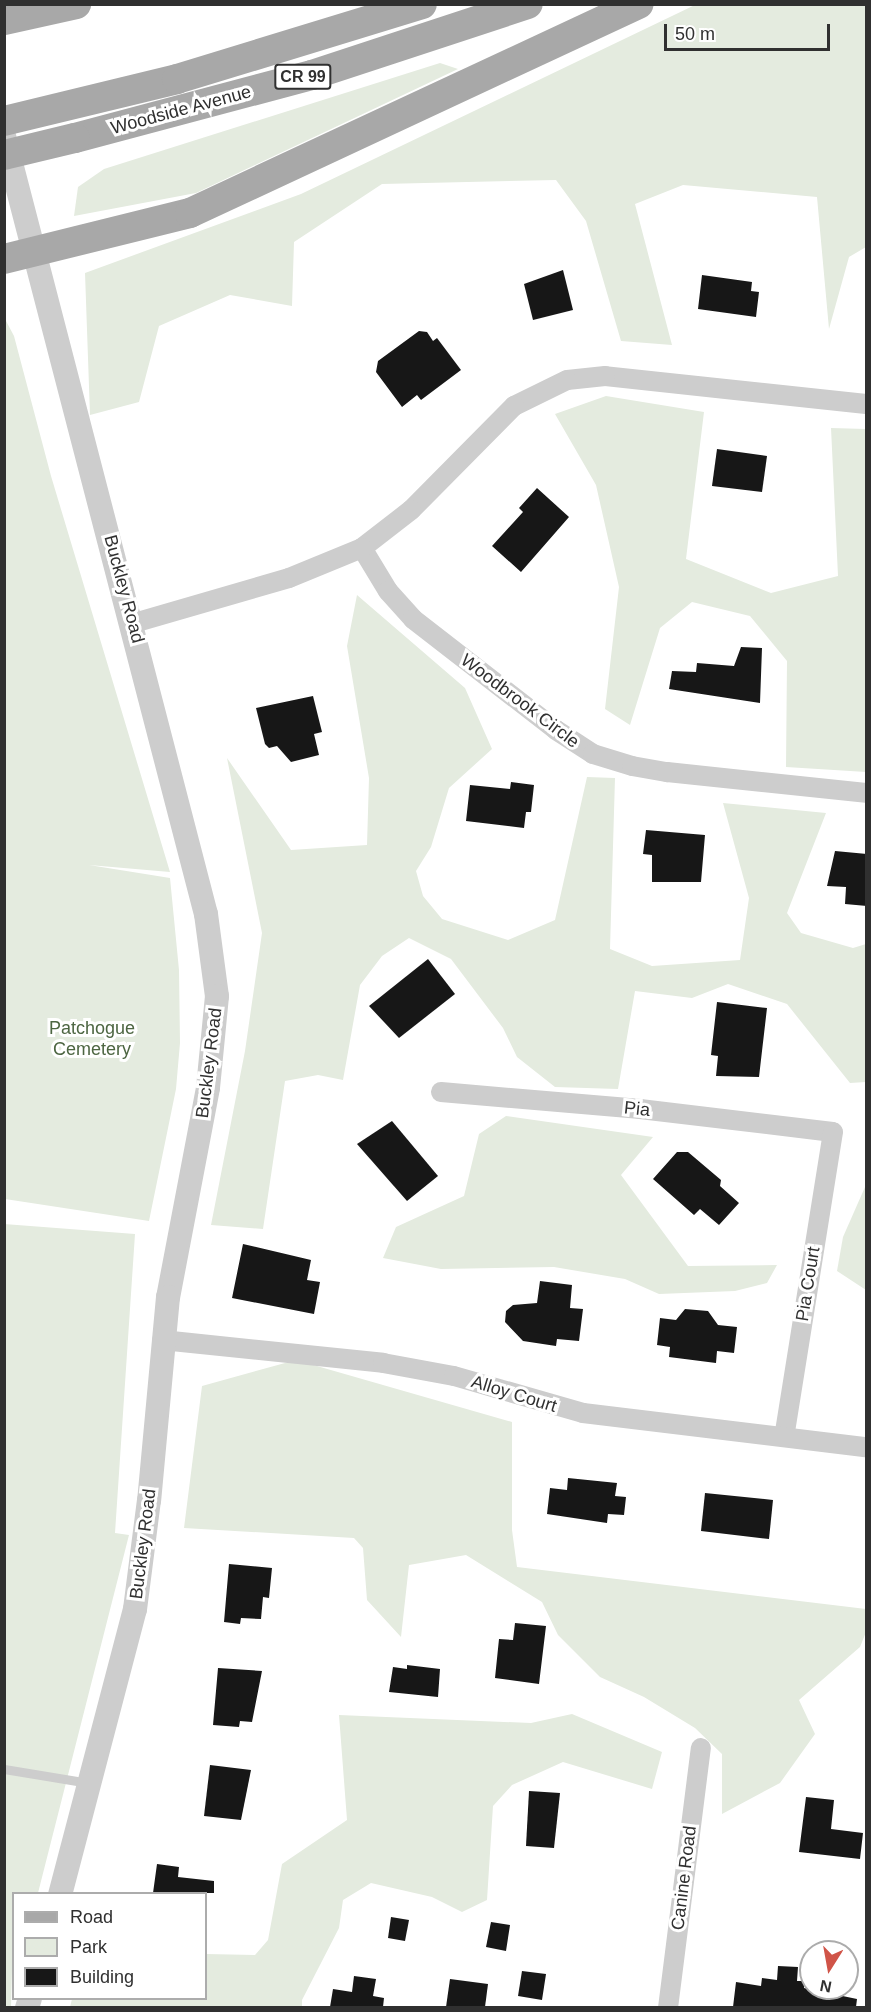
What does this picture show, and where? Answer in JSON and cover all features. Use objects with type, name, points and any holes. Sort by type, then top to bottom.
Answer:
[{"type":"main road","points":[[4,20],[76,4]]},
{"type":"main road","name":"Woodside Avenue","points":[[4,121],[252,57],[422,4]]},
{"type":"main road","name":"Woodside Avenue","points":[[4,154],[75,138],[312,75],[528,4]]},
{"type":"main road","points":[[18,256],[190,213],[639,4]]},
{"type":"street","name":"Buckley Road","points":[[4,136],[18,256],[134,623],[206,914],[217,996],[214,1054],[162,1340],[149,1500],[135,1609],[91,1783],[60,1892]]},
{"type":"street","points":[[134,623],[289,578],[362,548],[411,510],[514,406],[567,380],[605,376],[867,404]]},
{"type":"street","name":"Woodbrook Circle","points":[[362,548],[388,591],[413,619],[556,730],[593,754],[632,766],[667,772],[867,793]]},
{"type":"street","name":"Pia","points":[[441,1092],[640,1109],[833,1132]]},
{"type":"street","name":"Pia Court","points":[[784,1437],[833,1132]]},
{"type":"street","name":"Alloy Court","points":[[162,1340],[382,1363],[454,1376],[583,1413],[867,1447]]},
{"type":"street","name":"Canine Road","points":[[668,2007],[701,1748]]},
{"type":"lane","points":[[4,1770],[91,1783]]},
{"type":"green space","points":[[697,4],[866,5],[866,247],[849,257],[829,329],[817,197],[683,185],[635,204],[672,345],[621,341],[586,221],[556,180],[382,184],[294,242],[292,306],[230,295],[159,326],[139,402],[90,415],[85,273],[301,194]]},
{"type":"green space","points":[[440,63],[458,69],[196,193],[74,216],[78,187],[104,169]]},
{"type":"green space","name":"Patchogue Cemetery","points":[[5,319],[14,336],[51,476],[170,872],[89,865],[170,878],[179,970],[180,1043],[176,1089],[149,1221],[5,1199]]},
{"type":"green space","points":[[606,396],[704,412],[686,559],[771,593],[838,576],[831,428],[866,429],[866,772],[786,767],[787,661],[750,616],[692,602],[660,628],[630,725],[605,709],[619,587],[596,485],[555,414]]},
{"type":"green space","points":[[357,595],[465,688],[492,749],[449,788],[431,847],[416,871],[423,896],[442,919],[508,940],[555,920],[587,777],[615,778],[610,949],[652,966],[740,960],[749,898],[723,803],[826,813],[787,913],[801,933],[853,948],[866,944],[866,1082],[850,1083],[787,1004],[728,984],[692,998],[635,991],[618,1089],[555,1087],[517,1057],[503,1028],[451,959],[409,938],[382,956],[360,985],[343,1080],[318,1075],[285,1081],[263,1229],[211,1225],[245,1051],[262,933],[227,758],[291,850],[367,845],[369,778],[347,646]]},
{"type":"green space","points":[[506,1116],[653,1137],[621,1175],[688,1266],[777,1265],[767,1283],[735,1291],[659,1294],[625,1279],[554,1267],[441,1269],[383,1258],[396,1227],[464,1196],[479,1134]]},
{"type":"green space","points":[[865,1187],[866,1290],[837,1271],[843,1237]]},
{"type":"green space","points":[[4,1224],[135,1234],[115,1533],[129,1535],[38,1892],[12,1892],[11,2008],[4,2007]]},
{"type":"green space","points":[[296,1360],[512,1422],[512,1530],[517,1567],[866,1609],[866,1632],[860,1647],[799,1700],[815,1734],[780,1783],[722,1814],[722,1754],[695,1728],[644,1697],[600,1677],[558,1635],[542,1602],[466,1555],[409,1565],[401,1637],[367,1600],[363,1548],[354,1538],[184,1528],[202,1386]]},
{"type":"green space","points":[[572,1714],[662,1752],[652,1789],[563,1762],[512,1785],[493,1806],[487,1900],[462,1912],[432,1897],[371,1883],[343,1900],[339,1928],[302,2000],[302,2007],[70,2007],[72,2000],[207,2000],[207,1954],[255,1955],[268,1940],[282,1864],[347,1820],[339,1715],[531,1723]]},
{"type":"building","points":[[563,270],[573,310],[533,320],[524,284]]},
{"type":"building","points":[[702,275],[752,282],[751,291],[759,292],[756,317],[698,309]]},
{"type":"building","points":[[419,331],[427,332],[433,341],[437,338],[461,370],[421,400],[417,395],[402,407],[376,372],[378,361]]},
{"type":"building","points":[[717,449],[767,456],[762,492],[712,486]]},
{"type":"building","points":[[537,488],[569,517],[521,572],[492,546],[523,512],[519,508]]},
{"type":"building","points":[[741,647],[762,648],[760,703],[669,689],[672,671],[696,672],[697,663],[734,666]]},
{"type":"building","points":[[313,696],[322,732],[314,734],[319,755],[291,762],[277,746],[269,748],[265,744],[256,708]]},
{"type":"building","points":[[511,782],[534,785],[531,812],[526,812],[524,828],[466,821],[470,785],[510,789]]},
{"type":"building","points":[[646,830],[705,835],[701,882],[652,882],[652,855],[643,854]]},
{"type":"building","points":[[835,851],[867,854],[867,906],[845,904],[846,887],[827,886]]},
{"type":"building","points":[[428,959],[455,994],[399,1038],[369,1006]]},
{"type":"building","points":[[717,1002],[767,1008],[759,1077],[716,1076],[718,1056],[711,1055]]},
{"type":"building","points":[[392,1121],[438,1176],[407,1201],[357,1144]]},
{"type":"building","points":[[677,1152],[688,1152],[721,1180],[720,1186],[739,1203],[719,1225],[700,1209],[694,1215],[653,1179]]},
{"type":"building","points":[[243,1244],[311,1260],[307,1280],[320,1282],[314,1314],[232,1298]]},
{"type":"building","points":[[540,1281],[572,1285],[570,1308],[583,1309],[579,1341],[557,1339],[556,1346],[523,1341],[505,1322],[506,1311],[513,1305],[537,1303]]},
{"type":"building","points":[[685,1309],[708,1311],[718,1325],[737,1327],[734,1353],[717,1351],[716,1363],[669,1357],[670,1347],[657,1345],[660,1318],[676,1320]]},
{"type":"building","points":[[568,1478],[617,1483],[615,1496],[626,1497],[624,1515],[608,1514],[607,1523],[547,1514],[550,1488],[567,1490]]},
{"type":"building","points":[[705,1493],[773,1500],[769,1539],[701,1531]]},
{"type":"building","points":[[229,1564],[272,1568],[269,1598],[263,1597],[261,1619],[241,1618],[240,1624],[224,1622]]},
{"type":"building","points":[[515,1623],[546,1626],[539,1684],[495,1678],[499,1639],[513,1640]]},
{"type":"building","points":[[407,1665],[440,1669],[438,1697],[389,1692],[393,1667],[407,1669]]},
{"type":"building","points":[[218,1668],[262,1671],[252,1722],[240,1721],[239,1727],[213,1725]]},
{"type":"building","points":[[210,1765],[251,1770],[241,1820],[204,1816]]},
{"type":"building","points":[[529,1791],[560,1793],[554,1848],[526,1846]]},
{"type":"building","points":[[806,1797],[834,1800],[831,1829],[863,1833],[860,1859],[799,1852]]},
{"type":"building","points":[[157,1864],[179,1867],[178,1877],[214,1881],[214,1893],[153,1892]]},
{"type":"building","points":[[391,1917],[409,1920],[405,1941],[388,1938]]},
{"type":"building","points":[[491,1922],[510,1925],[506,1951],[486,1947]]},
{"type":"building","points":[[778,1966],[798,1967],[799,2000],[857,2000],[856,2007],[733,2007],[736,1982],[761,1986],[762,1978],[777,1980]]},
{"type":"building","points":[[522,1971],[546,1974],[542,2000],[518,1996]]},
{"type":"building","points":[[354,1976],[376,1979],[373,1996],[384,1998],[383,2007],[330,2007],[333,1989],[352,1992]]},
{"type":"building","points":[[450,1979],[488,1984],[485,2007],[446,2007]]}]
